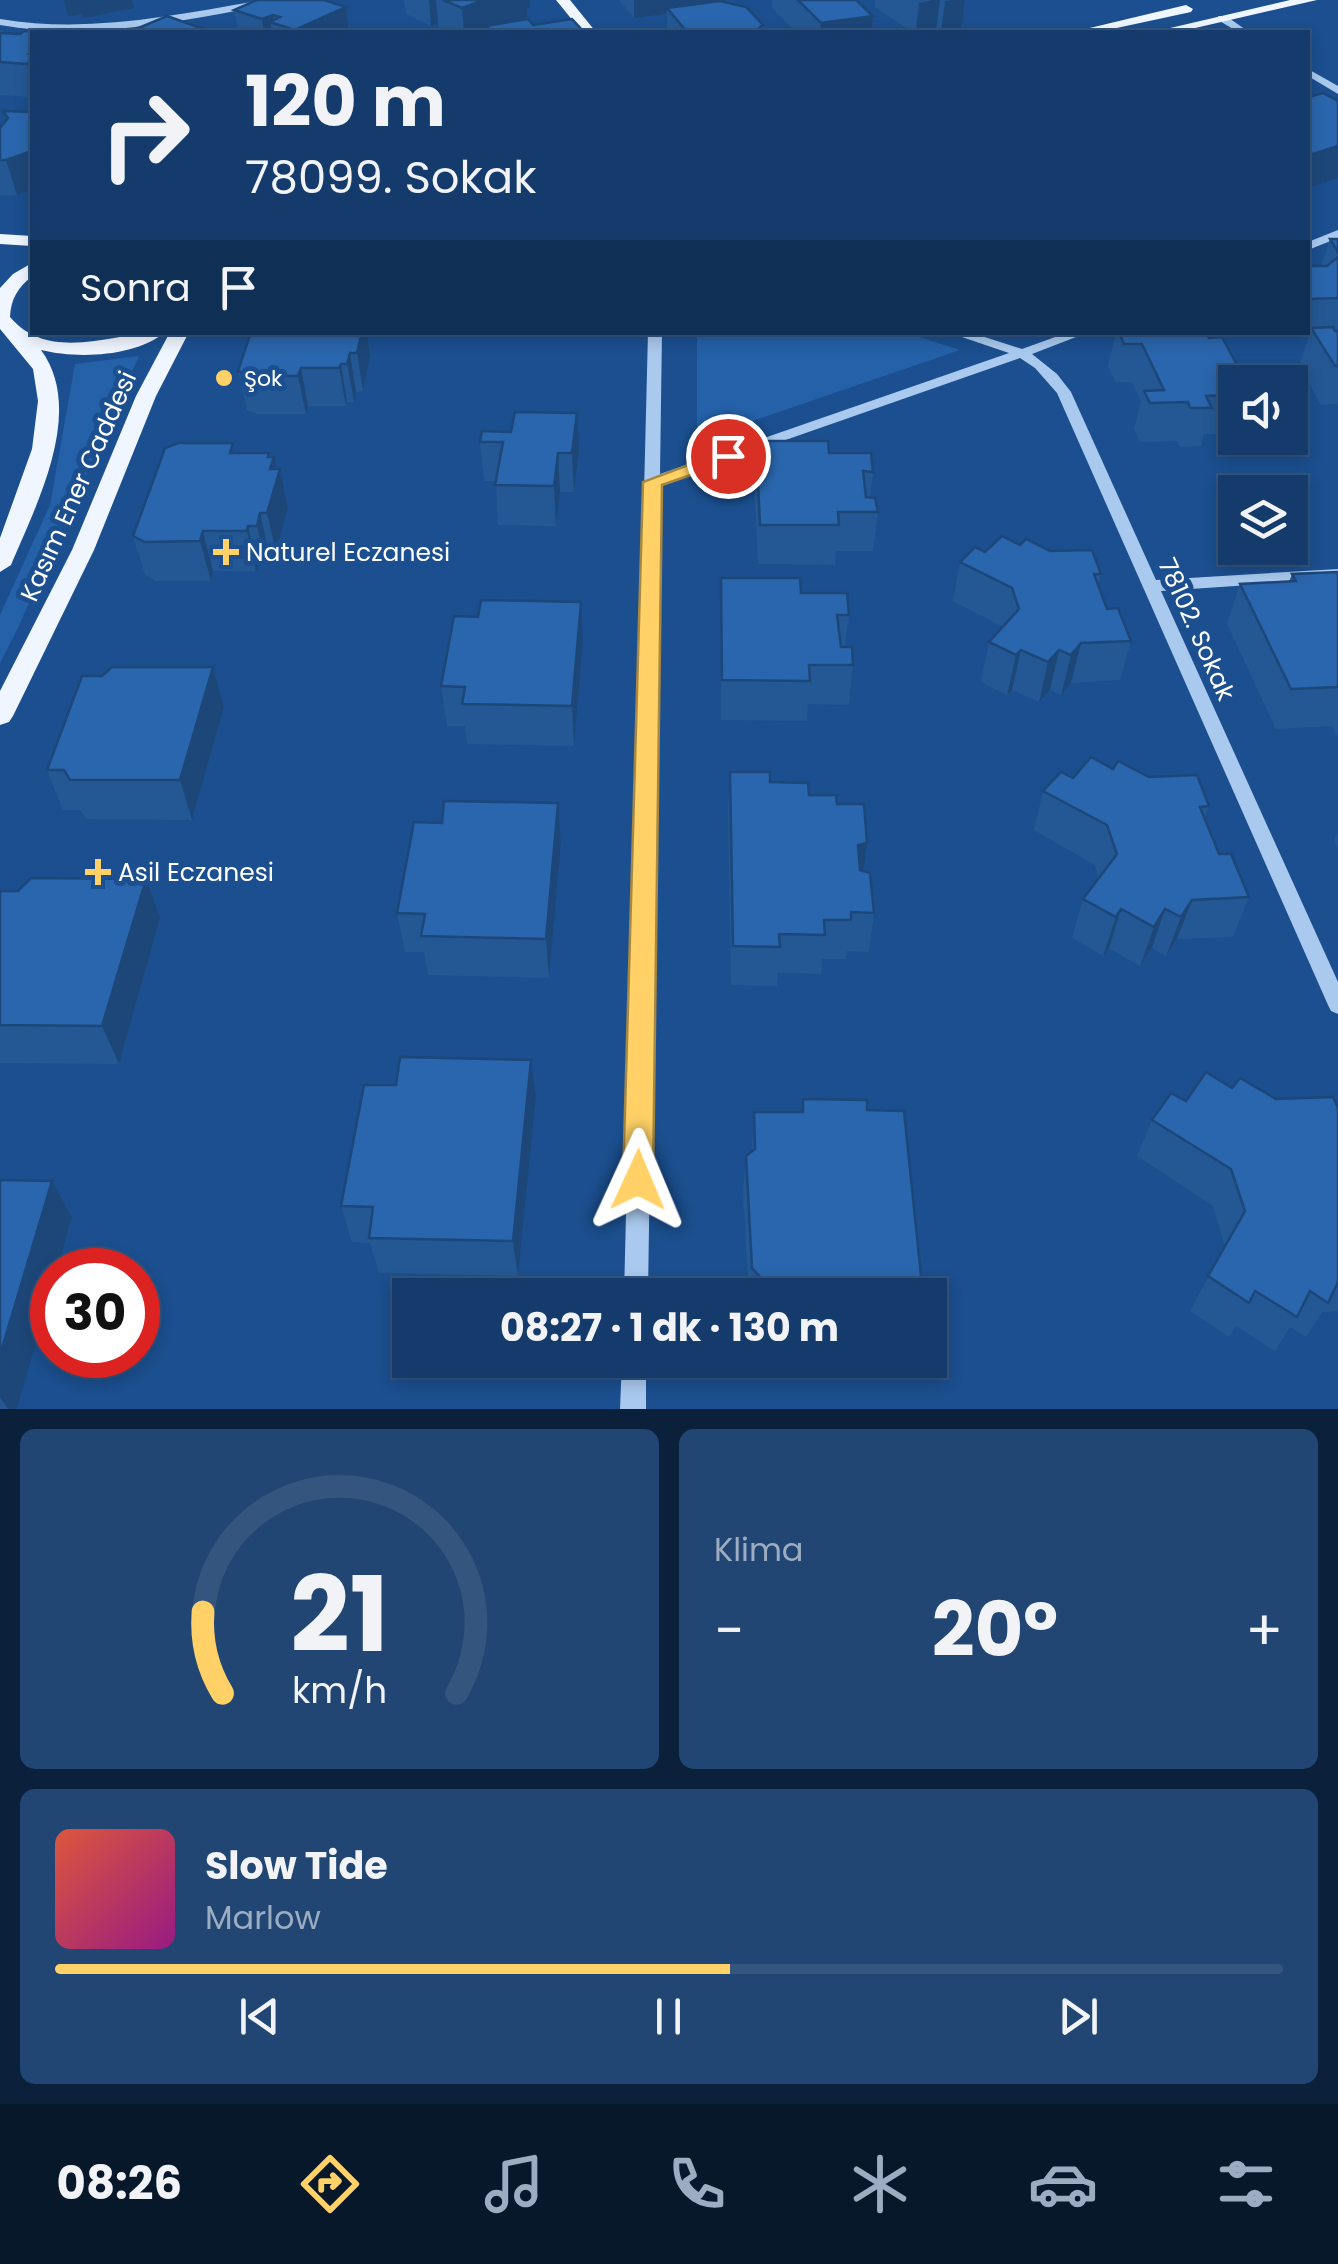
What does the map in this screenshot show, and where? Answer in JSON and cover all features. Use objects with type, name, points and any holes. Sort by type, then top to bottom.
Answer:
[{"type":"main road","points":[[563,0],[587,30]]},
{"type":"main road","points":[[1169,30],[1310,0]]},
{"type":"main road","points":[[1089,30],[1207,4]]},
{"type":"main road","points":[[0,239],[30,241]]},
{"type":"main road","points":[[30,270],[10,285],[0,301],[5,328],[32,342],[62,349],[98,348],[145,335]]},
{"type":"main road","name":"Kasım Ener Caddesi","points":[[0,565],[44,441],[46,377],[34,353],[5,328]]},
{"type":"main road","name":"Kasım Ener Caddesi","points":[[0,716],[83,550],[146,396],[178,335]]},
{"type":"street","points":[[87,30],[281,0]]},
{"type":"street","points":[[1222,18],[1241,30]]},
{"type":"street","points":[[0,22],[63,30]]},
{"type":"street","points":[[1310,73],[1338,91]]},
{"type":"street","points":[[1310,245],[1338,234]]},
{"type":"street","points":[[636,1278],[654,335]]},
{"type":"street","name":"78102. Sokak","points":[[964,335],[1027,354],[1044,366],[1064,392],[1338,1005]]},
{"type":"street","points":[[652,482],[1075,335]]},
{"type":"street","points":[[1150,586],[1338,574]]},
{"type":"street","points":[[633,1409],[634,1378]]},
{"type":"shaded area","points":[[697,335],[913,335],[960,350],[697,440]]},
{"type":"shaded area","points":[[139,356],[0,663],[0,615],[50,505],[75,364]]},
{"type":"building","points":[[257,0],[324,0],[346,7],[295,30],[270,22],[280,17],[262,19],[234,10]]},
{"type":"building","points":[[443,0],[484,0],[462,8]]},
{"type":"building","points":[[798,0],[856,0],[873,16],[821,23]]},
{"type":"building","points":[[720,1],[746,7],[763,25],[757,30],[685,30],[667,8]]},
{"type":"building","points":[[167,16],[206,30],[134,30]]},
{"type":"building","points":[[528,19],[533,25],[572,19],[582,30],[490,30],[486,26]]},
{"type":"building","points":[[30,32],[30,61],[0,62],[0,33]]},
{"type":"building","points":[[1323,93],[1338,101],[1338,146],[1313,154],[1310,152],[1310,96]]},
{"type":"building","points":[[3,111],[30,112],[30,152],[0,160],[0,128],[8,118]]},
{"type":"building","points":[[1338,257],[1338,298],[1310,299],[1310,266],[1327,266]]},
{"type":"building","points":[[1333,327],[1338,331],[1338,366],[1311,328]]},
{"type":"building","points":[[250,335],[361,335],[357,353],[350,353],[347,364],[339,368],[301,368],[298,376],[249,376],[238,371]]},
{"type":"building","points":[[1120,335],[1222,337],[1237,365],[1218,365],[1218,396],[1206,396],[1212,408],[1190,408],[1188,402],[1150,403],[1144,391],[1164,390],[1142,344],[1124,344]]},
{"type":"building","points":[[515,412],[577,413],[572,453],[558,453],[554,486],[495,485],[503,442],[480,442],[482,431],[511,432]]},
{"type":"building","points":[[756,441],[828,441],[829,453],[871,453],[873,472],[863,471],[866,497],[875,498],[878,512],[838,512],[839,525],[760,525]]},
{"type":"building","points":[[178,443],[233,443],[230,453],[269,453],[268,457],[274,457],[270,469],[280,469],[267,513],[260,513],[257,526],[248,526],[247,531],[203,531],[200,541],[145,542],[133,536],[165,448]]},
{"type":"building","points":[[1002,536],[1020,545],[1026,539],[1050,551],[1092,550],[1101,574],[1094,574],[1107,609],[1118,608],[1131,641],[1081,643],[1071,655],[1059,650],[1048,662],[1021,650],[1016,655],[989,642],[1019,609],[1012,588],[960,562],[975,547],[985,552]]},
{"type":"building","points":[[1338,572],[1338,687],[1291,689],[1240,584],[1296,581],[1292,574]]},
{"type":"building","points":[[721,578],[800,578],[801,593],[847,593],[849,615],[837,615],[841,647],[852,647],[853,665],[809,665],[810,681],[722,680]]},
{"type":"building","points":[[481,600],[581,602],[572,706],[462,704],[465,687],[441,686],[454,616],[478,617]]},
{"type":"building","points":[[112,667],[213,667],[180,780],[70,780],[64,770],[47,770],[82,676],[102,676]]},
{"type":"building","points":[[1091,757],[1113,769],[1118,761],[1149,777],[1197,775],[1209,806],[1200,807],[1219,854],[1231,854],[1249,897],[1192,900],[1181,917],[1165,909],[1154,927],[1121,909],[1116,917],[1083,899],[1117,854],[1107,825],[1043,791],[1061,772],[1073,778]]},
{"type":"building","points":[[730,772],[770,772],[770,782],[808,783],[809,795],[836,795],[837,804],[864,804],[867,843],[858,845],[860,870],[870,873],[874,913],[851,912],[851,920],[824,920],[825,935],[779,934],[780,947],[733,946]]},
{"type":"building","points":[[444,801],[558,803],[546,939],[421,936],[425,914],[397,913],[414,822],[442,823]]},
{"type":"building","points":[[31,878],[146,879],[102,1026],[0,1025],[0,891],[18,891]]},
{"type":"building","points":[[400,1057],[531,1060],[513,1241],[369,1238],[373,1207],[341,1206],[364,1085],[396,1085]]},
{"type":"building","points":[[1206,1072],[1232,1088],[1240,1078],[1276,1099],[1333,1097],[1338,1108],[1338,1282],[1328,1303],[1310,1291],[1297,1317],[1255,1291],[1249,1303],[1208,1276],[1245,1211],[1231,1169],[1152,1120],[1171,1093],[1186,1101]]},
{"type":"building","points":[[803,1099],[867,1100],[867,1110],[904,1111],[921,1278],[761,1278],[752,1268],[746,1156],[755,1149],[754,1112],[803,1112]]},
{"type":"building","points":[[0,1180],[52,1181],[30,1248],[0,1355]]},
{"type":"place","name":"Şok","points":[[224,378]]},
{"type":"place","name":"Naturel Eczanesi","points":[[226,552]]},
{"type":"place","name":"Asil Eczanesi","points":[[98,872]]},
{"type":"route","points":[[638,1180],[652,482],[728,456]]}]
